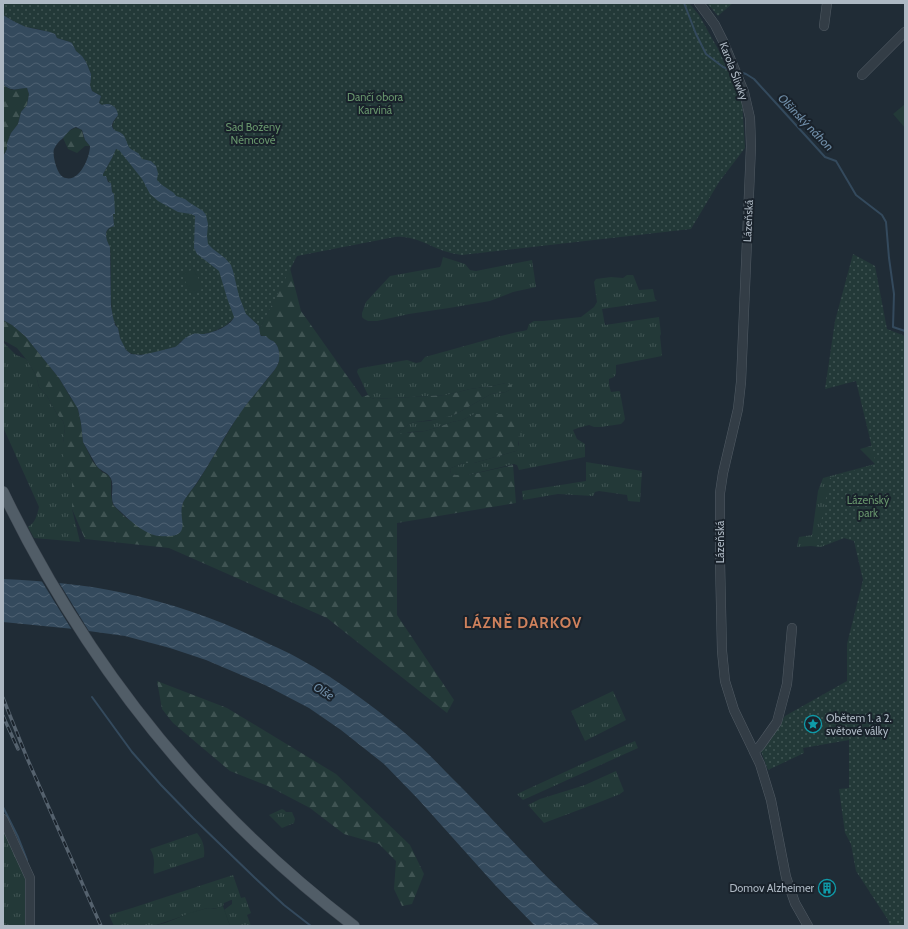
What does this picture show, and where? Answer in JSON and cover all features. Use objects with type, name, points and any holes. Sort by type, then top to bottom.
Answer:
[{"type":"main road","points":[[3,492],[46,574],[82,634],[150,727],[194,779],[262,848],[309,890],[354,926]]},
{"type":"street","name":"Karola Śliwky","points":[[698,3],[715,25],[735,68],[744,92],[750,118],[751,146]]},
{"type":"street","points":[[824,26],[827,3]]},
{"type":"street","points":[[862,75],[905,32]]},
{"type":"street","name":"Lázeňská","points":[[751,146],[741,382],[738,409],[723,473],[720,493],[722,651],[725,680],[734,710],[760,764],[771,800],[786,877],[795,903],[808,926]]},
{"type":"street","points":[[754,752],[777,722],[787,684],[792,628]]},
{"type":"street","points":[[3,819],[30,878],[30,926]]},
{"type":"green space","name":"Sad Boženy Němcové","points":[[3,3],[689,3],[699,15],[718,49],[742,100],[745,148],[719,182],[691,229],[462,255],[444,251],[414,239],[395,237],[297,256],[260,328],[246,314],[234,318],[225,326],[212,332],[194,334],[180,342],[178,346],[149,354],[138,355],[127,351],[123,345],[114,322],[111,303],[110,247],[107,241],[106,232],[114,226],[114,194],[112,192],[111,183],[106,177],[103,176],[103,174],[112,158],[122,134],[116,131],[113,127],[113,123],[117,117],[115,107],[109,104],[102,105],[99,103],[101,96],[92,91],[90,85],[91,74],[86,62],[70,42],[57,38],[55,34],[26,27],[15,22],[3,15]]},
{"type":"green space","points":[[707,3],[733,3],[718,16]]},
{"type":"green space","points":[[3,84],[12,90],[27,88],[29,94],[27,105],[21,112],[18,124],[11,133],[7,143],[7,149],[3,156]]},
{"type":"green space","points":[[905,104],[905,128],[893,114]]},
{"type":"green space","points":[[75,128],[82,130],[85,140],[90,146],[85,146],[77,153],[68,149],[63,138],[67,132]]},
{"type":"green space","name":"Lázeňský park","points":[[853,254],[875,266],[887,329],[905,336],[905,926],[890,926],[888,920],[856,871],[851,844],[845,833],[839,789],[849,788],[849,740],[803,748],[804,753],[768,770],[761,751],[785,716],[847,681],[847,644],[863,580],[854,541],[844,538],[816,547],[830,478],[876,464],[856,381],[825,389],[835,321]]},
{"type":"green space","points":[[443,257],[465,264],[470,270],[476,271],[532,260],[536,287],[513,292],[490,301],[409,314],[377,321],[368,321],[362,317],[366,302],[390,276],[440,267]]},
{"type":"green space","points":[[290,268],[301,311],[362,397],[368,395],[375,399],[447,395],[470,389],[506,383],[512,385],[511,389],[506,392],[491,394],[456,414],[439,419],[411,423],[397,433],[425,431],[462,420],[475,414],[512,414],[523,420],[525,424],[525,428],[519,434],[518,448],[516,451],[474,463],[464,463],[451,468],[450,470],[451,474],[468,475],[513,465],[516,503],[397,523],[397,615],[454,700],[447,713],[327,618],[169,548],[85,539],[72,509],[72,482],[66,470],[63,458],[65,428],[63,421],[57,414],[47,396],[39,387],[36,375],[26,359],[17,348],[3,340],[3,320],[12,325],[25,336],[59,378],[77,406],[83,442],[93,462],[102,472],[108,475],[111,480],[113,505],[126,518],[154,535],[159,536],[176,534],[184,500],[198,482],[241,411],[274,371],[279,362],[277,345],[267,337],[260,335],[259,330]]},
{"type":"green space","points":[[193,269],[204,288],[192,294],[182,275]]},
{"type":"green space","points":[[627,275],[633,275],[639,290],[653,289],[655,299],[657,301],[602,309],[605,325],[659,317],[662,356],[616,365],[616,374],[614,377],[609,379],[609,385],[611,392],[620,392],[625,419],[621,424],[601,427],[589,425],[573,430],[577,439],[585,444],[585,457],[519,470],[517,465],[514,464],[468,475],[451,474],[451,468],[464,463],[474,463],[516,451],[519,444],[519,434],[497,414],[475,414],[462,420],[425,431],[402,434],[397,433],[411,423],[429,421],[456,414],[491,394],[506,392],[511,389],[506,383],[470,389],[447,395],[375,399],[368,395],[357,372],[358,369],[361,368],[407,360],[416,363],[421,362],[425,357],[527,330],[529,324],[534,321],[581,317],[594,307],[597,302],[594,282],[596,279],[611,277],[623,278]]},
{"type":"green space","points":[[3,342],[16,355],[26,359],[36,375],[39,387],[47,396],[57,414],[63,421],[65,428],[63,443],[66,470],[72,482],[72,509],[80,542],[34,538],[28,527],[37,516],[39,507],[3,427]]},
{"type":"green space","points":[[877,444],[892,459],[844,538],[821,547],[797,547],[799,537],[812,535],[818,491],[823,478],[875,464],[860,449]]},
{"type":"green space","points":[[586,462],[642,471],[640,502],[628,501],[627,495],[599,491],[595,492],[593,496],[558,494],[523,500],[522,491],[586,481]]},
{"type":"green space","points":[[157,681],[227,708],[336,774],[410,845],[424,874],[412,904],[402,906],[394,889],[396,861],[379,844],[344,834],[310,808],[268,786],[230,771],[173,723],[162,709]]},
{"type":"green space","points":[[613,691],[626,720],[585,741],[571,711]]},
{"type":"green space","points":[[635,741],[638,748],[523,800],[517,794],[582,764]]},
{"type":"green space","points":[[616,771],[624,791],[600,802],[544,823],[528,805],[540,799],[585,785]]},
{"type":"green space","points":[[282,809],[286,812],[292,812],[295,819],[294,823],[282,828],[269,815]]},
{"type":"green space","points":[[3,819],[30,878],[30,926],[3,926]]},
{"type":"green space","points":[[197,833],[203,844],[204,857],[154,874],[154,858],[150,849]]},
{"type":"green space","points":[[233,875],[241,898],[245,897],[251,913],[247,915],[251,926],[230,926],[224,910],[232,904],[232,900],[224,903],[223,906],[213,909],[207,908],[153,926],[114,926],[109,915],[132,908]]},
{"type":"green space","points":[[223,906],[230,926],[153,926],[207,908],[214,909]]},
{"type":"water","points":[[3,15],[26,27],[50,32],[55,34],[57,38],[72,43],[76,51],[86,62],[91,74],[90,85],[92,91],[101,96],[99,103],[102,105],[110,104],[116,109],[118,115],[113,123],[113,129],[123,134],[130,148],[138,153],[142,159],[151,161],[156,166],[158,173],[157,180],[162,185],[176,196],[185,199],[203,211],[206,215],[208,224],[208,244],[231,265],[239,296],[246,314],[259,326],[261,336],[266,336],[278,347],[279,361],[276,368],[235,420],[203,473],[185,499],[182,506],[182,530],[178,534],[171,536],[159,536],[149,533],[115,507],[112,500],[112,486],[109,475],[99,469],[83,442],[78,409],[59,378],[25,336],[12,325],[3,320],[3,156],[7,149],[7,143],[11,133],[18,124],[21,112],[27,105],[29,94],[27,88],[12,89],[3,84]],"holes":[[[76,127],[82,130],[85,140],[90,146],[88,157],[79,174],[69,178],[63,177],[56,164],[54,149],[70,130]],[[116,149],[119,150],[142,179],[150,194],[158,201],[178,212],[195,216],[194,248],[197,254],[219,271],[234,317],[229,323],[220,329],[210,333],[193,334],[175,347],[155,352],[141,355],[131,354],[126,350],[120,338],[118,328],[115,325],[111,306],[110,247],[107,241],[106,232],[110,227],[114,226],[114,194],[112,192],[111,183],[108,182],[106,176],[103,176]]]},
{"type":"water","name":"Olše","points":[[3,579],[94,587],[162,602],[234,628],[295,656],[314,667],[362,699],[420,746],[560,890],[600,926],[535,926],[495,885],[418,799],[384,764],[341,730],[309,708],[265,685],[206,660],[170,648],[125,636],[3,622]]},
{"type":"pier","points":[[41,580],[58,581],[90,633],[72,630]]},
{"type":"waterway","name":"Olšinský náhon","points":[[684,3],[696,34],[706,54],[723,67],[731,70]]},
{"type":"waterway","name":"Olšinský náhon","points":[[740,72],[754,79],[825,157],[836,161],[856,195],[882,215],[886,222],[894,294],[893,327],[905,331]]},
{"type":"waterway","points":[[92,697],[132,752],[161,785],[255,878],[284,905],[311,926]]},
{"type":"waterway","points":[[3,807],[18,837],[27,860]]},
{"type":"railway","points":[[3,698],[27,758],[101,926]]},
{"type":"railway","points":[[3,716],[18,749]]},
{"type":"place","name":"Obětem 1. a 2. světové války","points":[[813,724]]},
{"type":"place","name":"Domov Alzheimer","points":[[827,888]]},
{"type":"district","name":"LÁZNĚ DARKOV","points":[[523,623]]},
{"type":"park label","name":"Dančí obora Karviná","points":[[375,103]]}]
